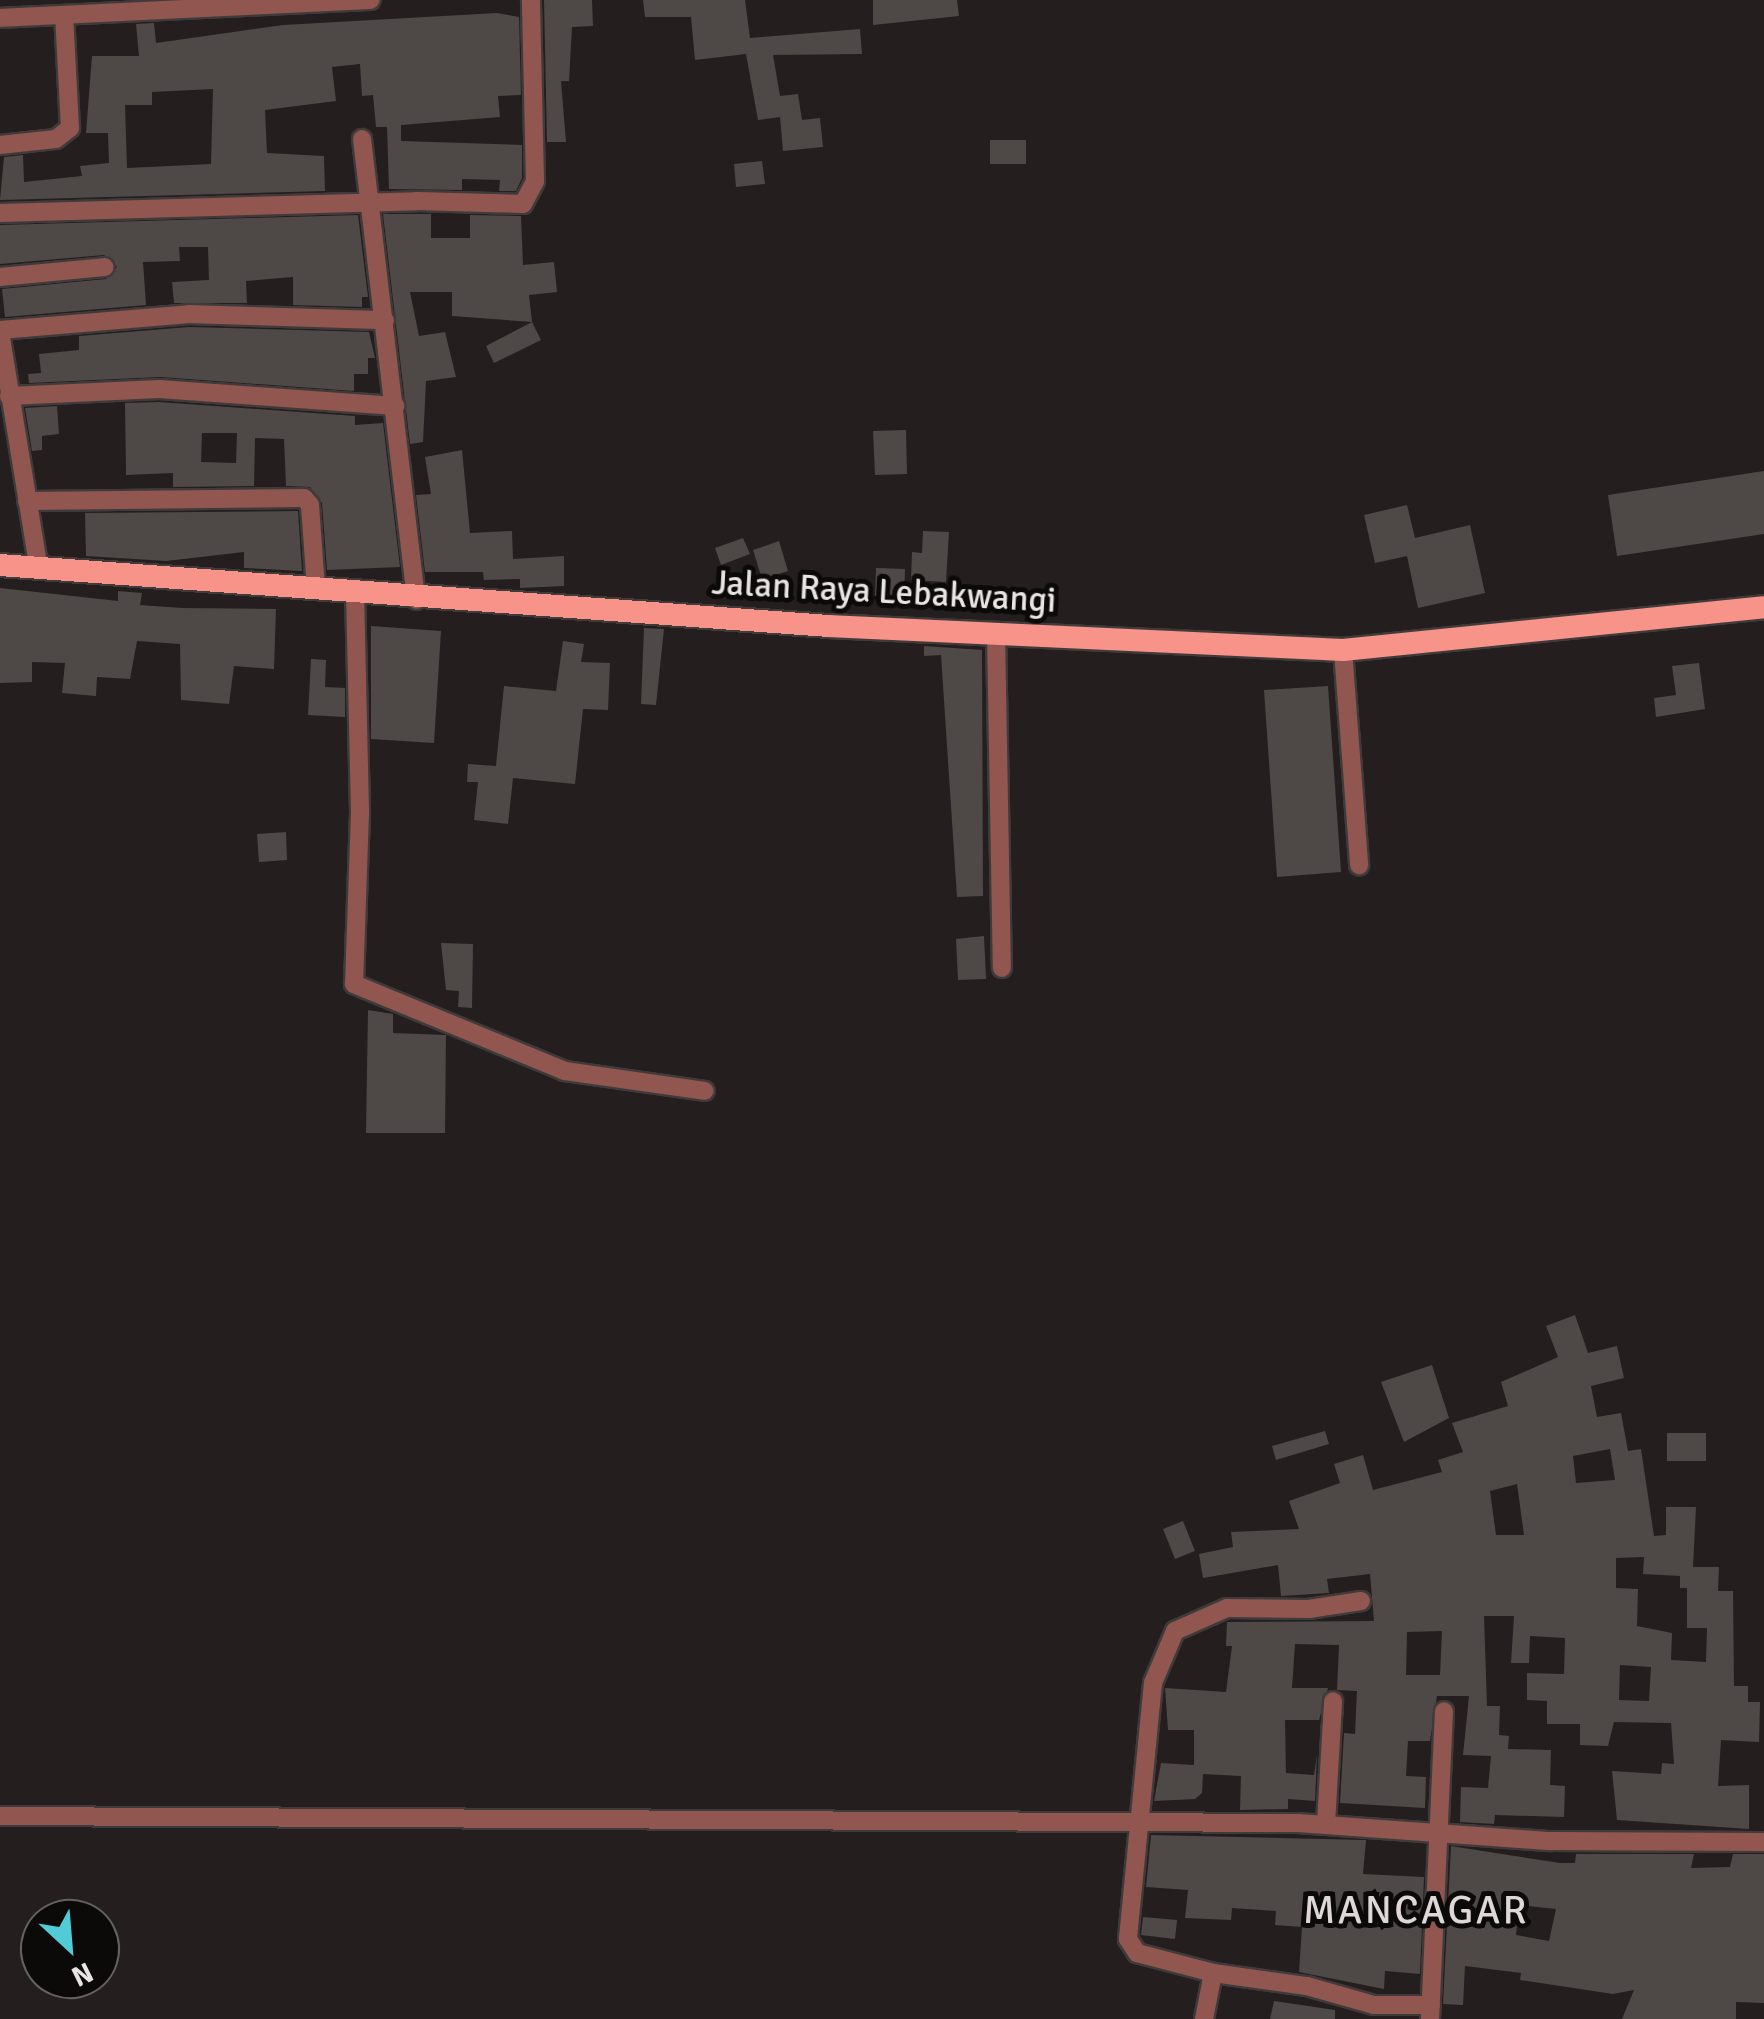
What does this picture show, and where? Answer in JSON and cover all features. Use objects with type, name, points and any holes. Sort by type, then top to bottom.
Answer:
[{"type":"main road","name":"Jalan Raya Lebakwangi","points":[[0,566],[38,564],[356,591],[416,600],[1344,650],[1764,607]]},
{"type":"street","points":[[0,18],[370,0]]},
{"type":"street","points":[[0,212],[530,201],[531,0]]},
{"type":"street","points":[[0,145],[56,139],[70,128],[64,15]]},
{"type":"street","points":[[362,138],[416,600]]},
{"type":"street","points":[[0,277],[104,267]]},
{"type":"street","points":[[38,564],[3,372],[0,331],[188,314],[385,320]]},
{"type":"street","points":[[8,396],[158,389],[394,406]]},
{"type":"street","points":[[27,500],[304,498],[310,505],[316,588]]},
{"type":"street","points":[[356,591],[360,813],[353,977],[565,1071],[705,1091]]},
{"type":"street","points":[[996,632],[1002,968]]},
{"type":"street","points":[[1344,650],[1359,865]]},
{"type":"street","points":[[1361,1601],[1310,1609],[1227,1608],[1175,1632],[1153,1683],[1131,1948],[1213,1973],[1307,1986],[1374,2005],[1430,2012],[1444,1711]]},
{"type":"street","points":[[1326,1824],[1334,1701]]},
{"type":"street","points":[[0,1816],[780,1816],[1326,1824],[1551,1841],[1764,1842]]},
{"type":"street","points":[[1204,2019],[1213,1973]]},
{"type":"building","points":[[544,0],[592,0],[593,26],[572,27],[569,81],[561,81],[566,142],[547,142]]},
{"type":"building","points":[[643,0],[745,0],[750,38],[860,29],[862,54],[773,55],[780,96],[798,94],[802,120],[820,118],[823,147],[783,151],[780,117],[758,120],[746,54],[695,60],[691,17],[645,17]]},
{"type":"building","points":[[873,0],[957,0],[959,16],[873,25]]},
{"type":"building","points":[[497,13],[519,17],[521,95],[498,96],[500,117],[401,125],[401,141],[522,145],[522,178],[516,191],[499,191],[500,180],[462,179],[462,190],[389,189],[387,127],[376,127],[373,95],[362,96],[360,64],[332,67],[336,101],[265,110],[267,153],[324,156],[325,191],[0,200],[4,157],[23,155],[24,182],[82,176],[80,166],[109,163],[108,133],[86,133],[92,56],[139,56],[136,24],[154,23],[156,43],[283,25]],"holes":[[[213,89],[211,164],[127,168],[125,105],[152,105],[152,92]]]},
{"type":"building","points":[[990,140],[1026,140],[1026,164],[990,164]]},
{"type":"building","points":[[762,161],[765,184],[736,187],[734,164]]},
{"type":"building","points":[[383,214],[431,214],[431,238],[470,238],[470,215],[521,216],[523,265],[554,262],[557,292],[529,295],[532,322],[452,316],[452,292],[410,292],[419,336],[445,332],[456,377],[426,381],[423,442],[410,444]]},
{"type":"building","points":[[358,215],[368,297],[362,297],[362,307],[293,305],[293,277],[246,281],[247,303],[174,303],[172,282],[209,280],[208,247],[179,247],[180,261],[143,262],[146,305],[5,317],[2,289],[106,279],[117,267],[104,255],[0,264],[0,225]]},
{"type":"building","points":[[532,322],[541,340],[494,363],[486,346]]},
{"type":"building","points":[[189,327],[369,332],[375,358],[368,358],[368,374],[354,374],[354,391],[160,377],[29,383],[28,374],[41,373],[39,354],[79,350],[79,336]]},
{"type":"building","points":[[125,403],[355,416],[355,425],[383,423],[400,567],[327,570],[322,503],[310,487],[286,486],[284,439],[255,438],[254,486],[173,487],[173,473],[126,475]],"holes":[[[202,433],[237,433],[236,463],[201,462]]]},
{"type":"building","points":[[57,406],[59,434],[42,436],[42,450],[32,451],[25,408]]},
{"type":"building","points":[[906,430],[907,474],[875,475],[873,431]]},
{"type":"building","points":[[462,450],[470,533],[512,531],[513,559],[564,556],[564,586],[520,588],[520,579],[484,580],[483,572],[425,572],[416,495],[431,494],[425,457]]},
{"type":"building","points":[[1764,471],[1764,534],[1617,556],[1608,495]]},
{"type":"building","points":[[1407,505],[1415,538],[1470,525],[1485,593],[1418,608],[1407,556],[1375,563],[1364,515]]},
{"type":"building","points":[[298,511],[302,571],[244,568],[244,552],[166,561],[86,556],[85,513]]},
{"type":"building","points":[[923,531],[949,532],[946,582],[911,580],[912,552],[922,553]]},
{"type":"building","points":[[743,538],[750,554],[721,565],[715,548]]},
{"type":"building","points":[[779,541],[788,571],[762,579],[753,550]]},
{"type":"building","points":[[876,568],[905,569],[904,598],[875,597]]},
{"type":"building","points":[[0,588],[118,601],[118,591],[142,593],[140,605],[276,609],[274,669],[234,666],[229,704],[181,700],[180,644],[137,641],[130,679],[97,677],[96,696],[62,693],[65,663],[32,662],[32,682],[0,683]]},
{"type":"building","points":[[371,626],[441,631],[434,743],[371,739]]},
{"type":"building","points":[[644,628],[664,629],[656,705],[641,704]]},
{"type":"building","points":[[563,641],[584,644],[581,662],[610,663],[608,710],[583,709],[575,784],[513,778],[508,824],[474,820],[478,782],[467,782],[468,764],[496,766],[504,686],[556,691]]},
{"type":"building","points":[[924,646],[982,650],[983,896],[957,897],[941,655],[924,656]]},
{"type":"building","points":[[311,659],[326,660],[325,687],[345,688],[345,717],[308,715]]},
{"type":"building","points":[[1699,663],[1705,709],[1656,717],[1654,698],[1676,695],[1672,666]]},
{"type":"building","points":[[1328,686],[1341,872],[1277,877],[1264,690]]},
{"type":"building","points":[[286,832],[287,860],[259,862],[257,834]]},
{"type":"building","points":[[984,936],[986,979],[958,980],[956,939]]},
{"type":"building","points":[[441,943],[473,944],[472,1008],[458,1007],[459,991],[446,990]]},
{"type":"building","points":[[368,1010],[393,1014],[393,1033],[446,1035],[445,1133],[366,1133]]},
{"type":"building","points":[[1575,1315],[1588,1353],[1617,1346],[1624,1378],[1591,1386],[1597,1417],[1621,1413],[1628,1451],[1641,1449],[1654,1536],[1666,1535],[1666,1507],[1696,1507],[1693,1567],[1719,1567],[1718,1591],[1733,1591],[1734,1686],[1748,1686],[1748,1702],[1760,1702],[1759,1742],[1721,1740],[1718,1786],[1749,1785],[1749,1829],[1617,1820],[1612,1771],[1661,1774],[1662,1763],[1674,1764],[1671,1723],[1614,1722],[1608,1746],[1580,1745],[1580,1724],[1547,1724],[1547,1701],[1527,1700],[1527,1673],[1564,1674],[1565,1638],[1530,1636],[1529,1663],[1511,1663],[1514,1616],[1484,1616],[1487,1706],[1500,1706],[1499,1735],[1509,1736],[1508,1749],[1551,1750],[1550,1785],[1565,1786],[1564,1817],[1495,1815],[1494,1824],[1460,1822],[1461,1787],[1488,1788],[1491,1756],[1463,1755],[1469,1696],[1437,1696],[1430,1741],[1408,1741],[1406,1776],[1426,1777],[1425,1808],[1340,1803],[1344,1733],[1355,1734],[1357,1691],[1337,1690],[1339,1645],[1295,1644],[1292,1688],[1328,1688],[1319,1720],[1285,1720],[1286,1773],[1314,1775],[1317,1755],[1315,1801],[1288,1799],[1288,1809],[1240,1810],[1241,1776],[1203,1774],[1202,1793],[1195,1799],[1154,1801],[1161,1763],[1194,1765],[1194,1730],[1168,1730],[1165,1688],[1226,1692],[1232,1646],[1226,1646],[1227,1622],[1374,1621],[1370,1574],[1327,1579],[1329,1593],[1281,1596],[1278,1565],[1203,1578],[1199,1554],[1233,1547],[1231,1532],[1299,1529],[1289,1501],[1340,1483],[1334,1464],[1363,1455],[1373,1490],[1442,1472],[1438,1460],[1463,1452],[1452,1423],[1508,1406],[1501,1382],[1558,1357],[1546,1326]],"holes":[[[1610,1449],[1615,1480],[1576,1483],[1573,1456]],[[1517,1484],[1524,1535],[1496,1535],[1490,1491]],[[1644,1557],[1643,1574],[1680,1576],[1680,1588],[1687,1588],[1687,1628],[1707,1628],[1706,1662],[1671,1660],[1672,1633],[1637,1626],[1638,1589],[1616,1588],[1616,1558]],[[1442,1631],[1440,1675],[1406,1675],[1407,1632]],[[1620,1665],[1651,1667],[1649,1701],[1619,1700]]]},
{"type":"building","points":[[1432,1365],[1449,1418],[1404,1442],[1381,1382]]},
{"type":"building","points":[[1325,1431],[1329,1444],[1276,1460],[1272,1446]]},
{"type":"building","points":[[1667,1433],[1706,1433],[1706,1461],[1667,1461]]},
{"type":"building","points":[[1183,1521],[1195,1551],[1175,1559],[1163,1529]]},
{"type":"building","points":[[1151,1835],[1366,1840],[1363,1874],[1424,1877],[1420,1974],[1385,1971],[1384,1989],[1299,1972],[1302,1927],[1275,1925],[1276,1911],[1232,1908],[1231,1920],[1185,1918],[1188,1890],[1146,1887]]},
{"type":"building","points":[[1451,1846],[1560,1863],[1575,1863],[1576,1854],[1694,1854],[1691,1868],[1730,1867],[1733,1854],[1764,1854],[1764,2003],[1736,2002],[1736,2019],[1622,2019],[1634,1990],[1613,1994],[1520,1980],[1521,1973],[1465,1966],[1463,2005],[1443,2004]],"holes":[[[1519,1905],[1556,1909],[1549,1941],[1516,1935]]]},
{"type":"building","points":[[1143,1917],[1177,1920],[1175,1939],[1141,1935]]},
{"type":"building","points":[[1274,2001],[1335,2010],[1335,2019],[1270,2019]]},
{"type":"district","name":"MANCAGAR","points":[[1416,1910]]}]
